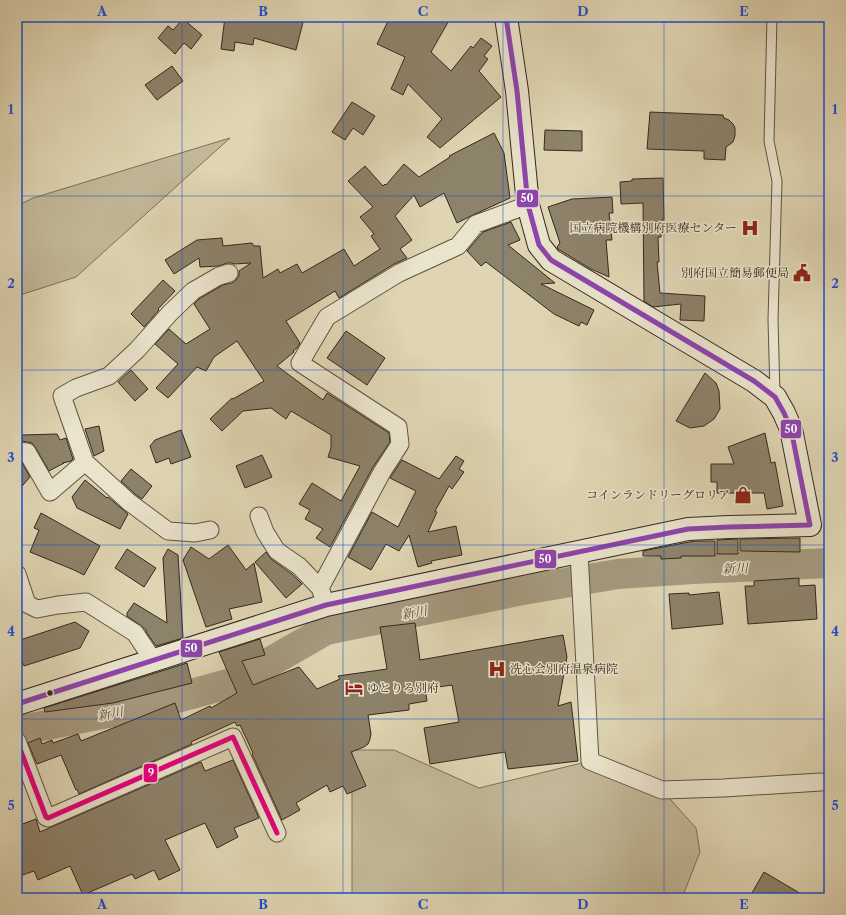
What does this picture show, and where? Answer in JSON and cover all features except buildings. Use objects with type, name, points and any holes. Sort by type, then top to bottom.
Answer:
[{"type":"main road","points":[[17,704],[153,660],[323,596],[579,552],[688,529],[737,526],[820,526],[791,430],[775,397],[754,381],[551,260],[539,245],[528,205],[517,91],[506,17]]},
{"type":"street","points":[[260,516],[265,532],[277,551],[300,566],[323,596],[382,472],[400,444],[398,427],[300,364],[327,317],[399,273],[458,246],[476,224],[528,205]]},
{"type":"street","points":[[210,530],[195,533],[168,531],[129,502],[85,462],[62,396],[76,388],[109,376],[137,350],[170,313],[193,291],[219,276],[229,273]]},
{"type":"street","points":[[17,451],[27,452],[50,492],[85,462]]},
{"type":"street","points":[[579,552],[590,761],[662,790],[821,782]]},
{"type":"street","points":[[17,574],[27,604],[37,609],[86,602],[135,633],[153,660]]},
{"type":"street","points":[[17,741],[46,817],[48,818],[233,737],[277,833]]},
{"type":"lane","points":[[772,17],[769,141],[777,181],[773,320],[775,397]]},
{"type":"shaded area","points":[[230,138],[76,277],[17,296],[17,206],[33,198]]},
{"type":"shaded area","points":[[352,750],[394,750],[479,788],[590,761],[662,790],[696,828],[700,852],[682,898],[352,898]]},
{"type":"waterway","name":"新川","points":[[17,731],[148,706],[235,682],[326,630],[523,590],[618,574],[829,563]]},
{"type":"transit line","name":"50","points":[[17,704],[326,605],[688,529],[810,525],[791,429],[775,397],[754,381],[551,260],[539,245],[528,205],[517,91],[506,17]]},
{"type":"transit line","name":"9","points":[[17,741],[46,817],[48,818],[233,737],[277,833]]},
{"type":"place","name":"国立病院機構別府医療センター","points":[[750,228]]},
{"type":"place","name":"別府国立簡易郵便局","points":[[802,273]]},
{"type":"place","name":"コインランドリーグロリア","points":[[743,495]]},
{"type":"place","name":"洗心会別府温泉病院","points":[[497,669]]},
{"type":"place","name":"ゆとりろ別府","points":[[354,688]]}]
